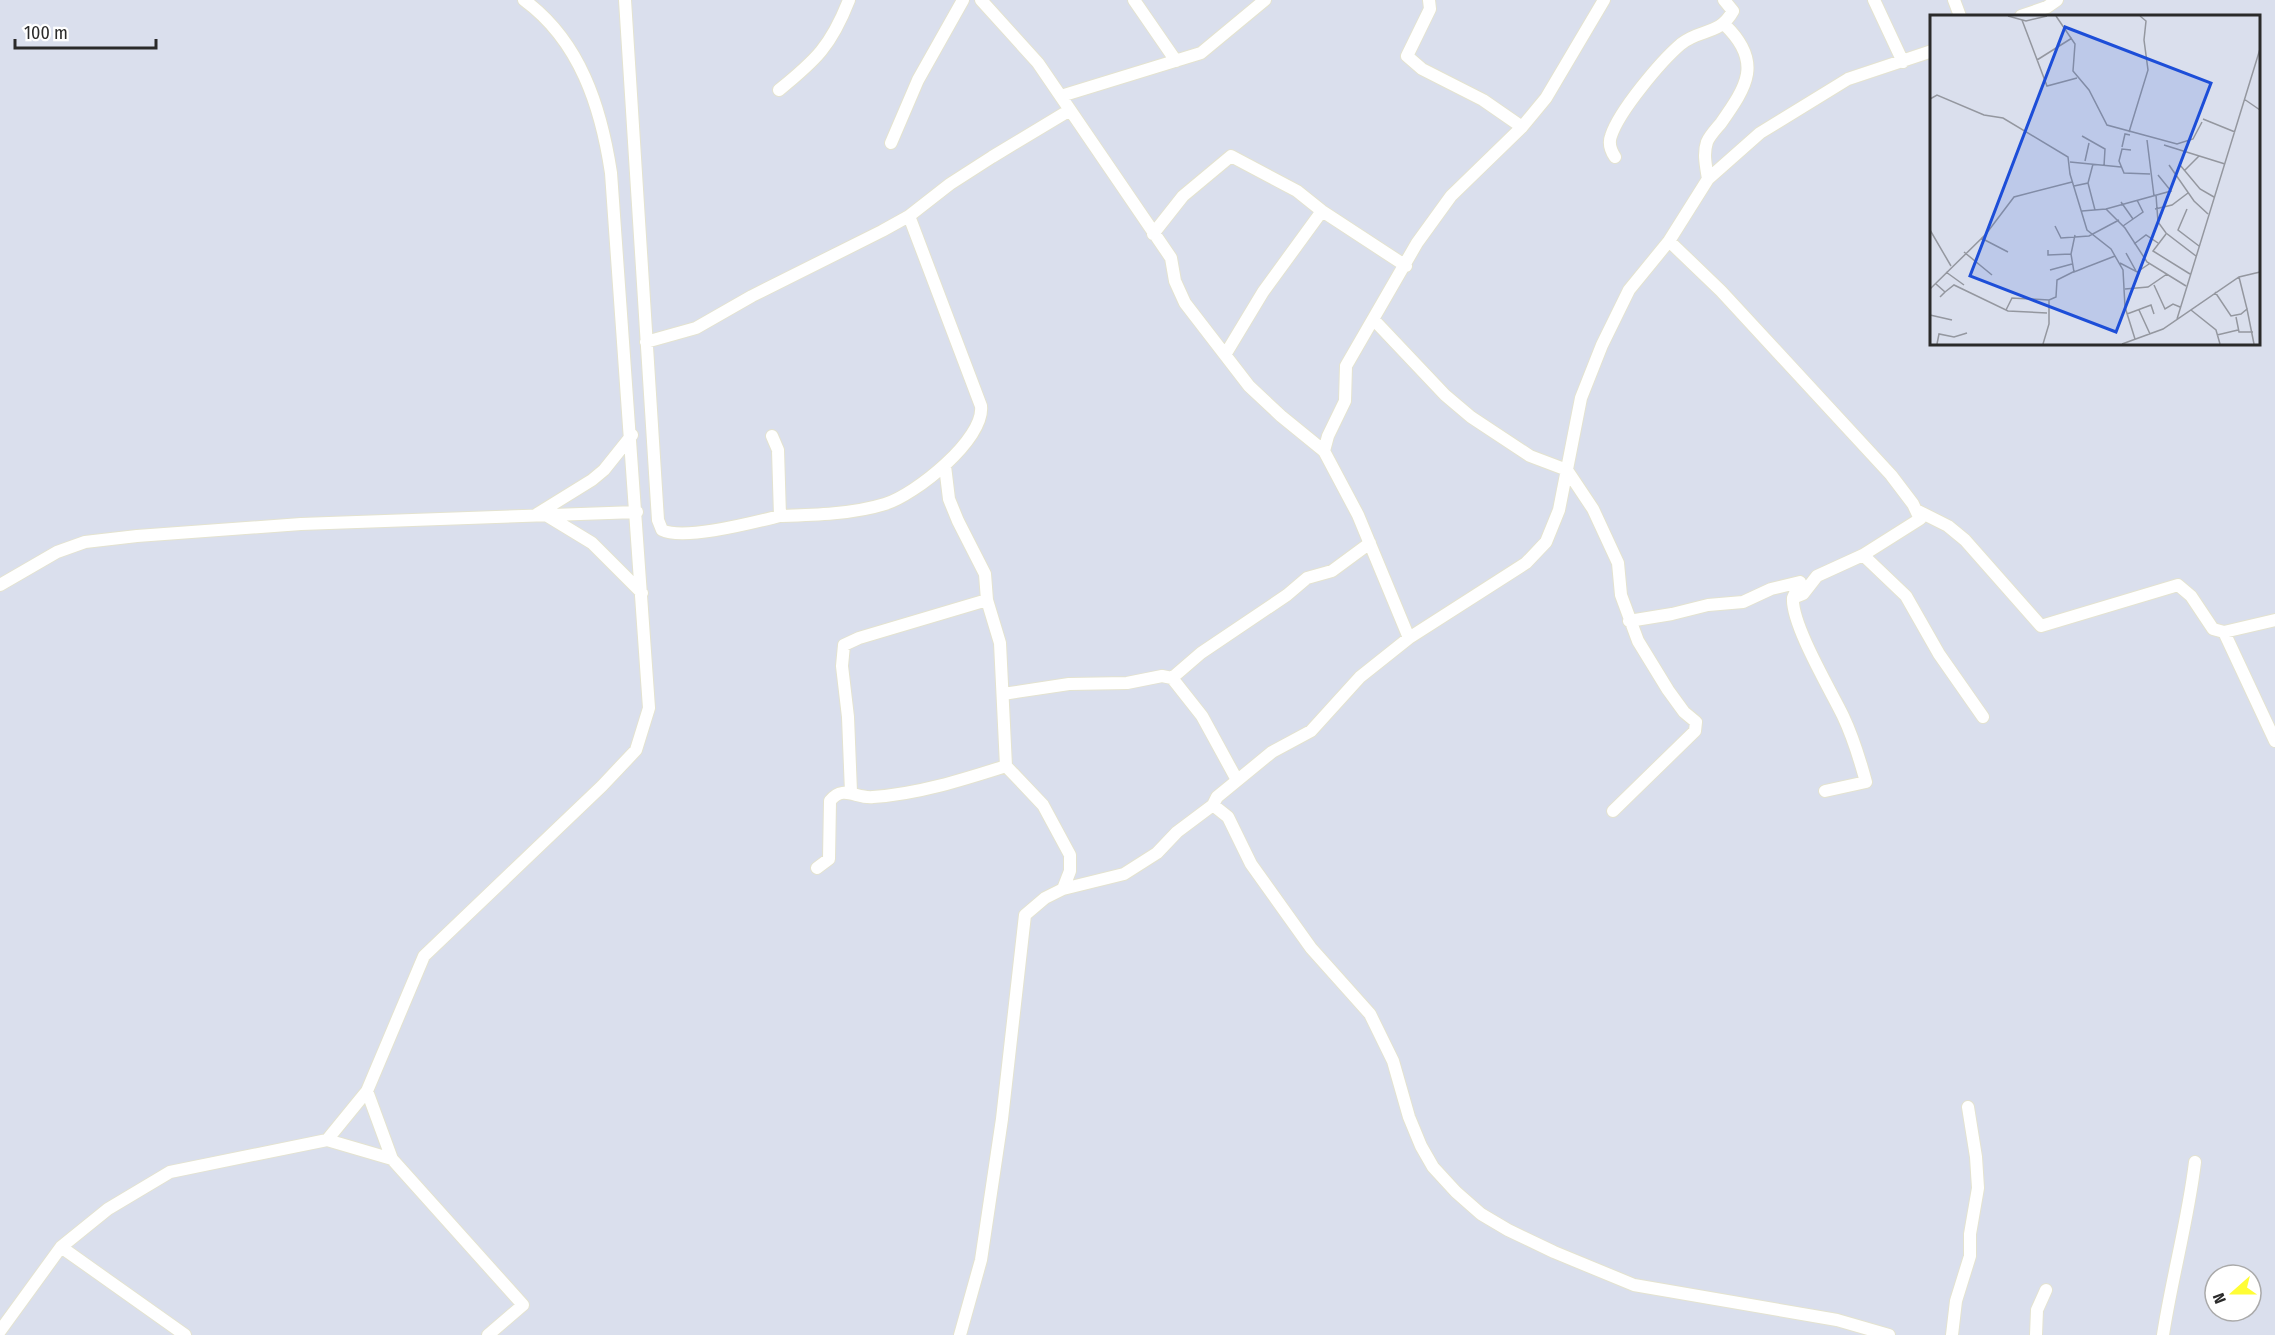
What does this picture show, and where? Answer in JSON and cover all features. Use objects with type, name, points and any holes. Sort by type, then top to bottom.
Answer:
[{"type":"street","points":[[327,1140],[368,1091],[424,956],[603,786],[636,750],[649,708],[618,250],[604,125],[571,52],[554,27],[524,0]]},
{"type":"street","points":[[625,0],[660,526],[668,533],[730,528],[780,516],[830,513],[888,503],[945,466],[979,423],[981,406],[909,216]]},
{"type":"street","points":[[779,90],[818,58],[833,36],[849,0]]},
{"type":"street","points":[[891,143],[918,80],[963,0]]},
{"type":"street","points":[[981,0],[1038,63],[1171,258],[1175,281],[1185,303],[1249,386],[1324,451],[1358,515],[1409,638]]},
{"type":"street","points":[[1134,0],[1176,61]]},
{"type":"street","points":[[1061,96],[1201,52],[1265,0]]},
{"type":"street","points":[[1429,0],[1430,9],[1407,56],[1422,69],[1483,100],[1522,127]]},
{"type":"street","points":[[1324,451],[1328,436],[1345,401],[1346,366],[1406,266],[1417,243],[1451,196],[1522,127],[1546,98],[1604,0]]},
{"type":"street","points":[[1615,158],[1610,148],[1611,136],[1640,90],[1682,44],[1725,25],[1733,11],[1724,0]]},
{"type":"street","points":[[1874,0],[1903,62]]},
{"type":"street","points":[[1954,0],[1960,15]]},
{"type":"street","points":[[2024,15],[2047,8],[2057,0]]},
{"type":"street","points":[[1708,179],[1704,159],[1707,141],[1748,80],[1749,65],[1738,38],[1725,25]]},
{"type":"street","points":[[960,1335],[981,1260],[1002,1119],[1025,915],[1045,898],[1063,889],[1124,874],[1157,853],[1177,832],[1213,805],[1217,797],[1272,752],[1311,731],[1360,677],[1409,638],[1526,563],[1546,542],[1559,510],[1581,398],[1602,345],[1629,290],[1669,241],[1708,179],[1760,134],[1839,85],[1866,73],[1930,52]]},
{"type":"street","points":[[646,342],[696,328],[752,296],[909,216],[958,178],[1070,110]]},
{"type":"street","points":[[1153,234],[1183,196],[1231,156],[1297,191],[1322,212],[1406,266]]},
{"type":"street","points":[[1225,355],[1263,292],[1322,212]]},
{"type":"street","points":[[1669,241],[1720,291],[1891,475],[1920,519],[1863,555],[1817,576],[1803,594],[1793,598]]},
{"type":"street","points":[[1374,320],[1445,395],[1471,417],[1530,456],[1567,470],[1593,509],[1618,563],[1621,594],[1629,621],[1668,690],[1684,712],[1696,722],[1695,731],[1613,811]]},
{"type":"street","points":[[540,515],[604,470],[632,435]]},
{"type":"street","points":[[772,436],[778,450],[780,516]]},
{"type":"street","points":[[945,466],[949,499],[985,574],[987,600],[1000,643],[1006,766],[1043,805],[1070,855],[1070,870],[1063,889]]},
{"type":"street","points":[[1916,510],[1948,526],[1965,540],[2041,626],[2178,585],[2191,596],[2213,629],[2224,632],[2275,620]]},
{"type":"street","points":[[0,585],[57,552],[85,542],[302,524],[637,512]]},
{"type":"street","points":[[540,515],[592,543],[615,562],[642,593]]},
{"type":"street","points":[[1172,678],[1201,653],[1287,595],[1307,578],[1332,571],[1370,543]]},
{"type":"street","points":[[1863,555],[1906,596],[1939,654],[1983,717]]},
{"type":"street","points":[[1629,621],[1708,605],[1743,602],[1771,590],[1800,582],[1792,607],[1810,651],[1843,716],[1866,782],[1825,790]]},
{"type":"street","points":[[850,792],[848,717],[842,666],[844,645],[859,638],[987,600]]},
{"type":"street","points":[[2224,632],[2275,741]]},
{"type":"street","points":[[1003,694],[1069,684],[1127,683],[1162,676],[1172,678],[1202,716],[1237,780]]},
{"type":"street","points":[[817,868],[829,859],[830,801],[834,796],[850,792],[868,798],[892,796],[947,784],[1006,766]]},
{"type":"street","points":[[1213,805],[1228,817],[1251,864],[1311,948],[1370,1014],[1394,1060],[1409,1117],[1421,1146],[1433,1167],[1481,1214],[1554,1252],[1634,1285],[1836,1320],[1889,1335]]},
{"type":"street","points":[[368,1091],[392,1159],[523,1305],[488,1335]]},
{"type":"street","points":[[1952,1335],[1956,1301],[1970,1256],[1970,1234],[1978,1188],[1976,1157],[1968,1107]]},
{"type":"street","points":[[0,1331],[62,1246],[108,1209],[170,1172],[327,1140],[392,1159]]},
{"type":"street","points":[[2163,1335],[2181,1249],[2195,1162]]},
{"type":"street","points":[[62,1246],[185,1335]]},
{"type":"street","points":[[2036,1335],[2037,1310],[2046,1290]]}]
